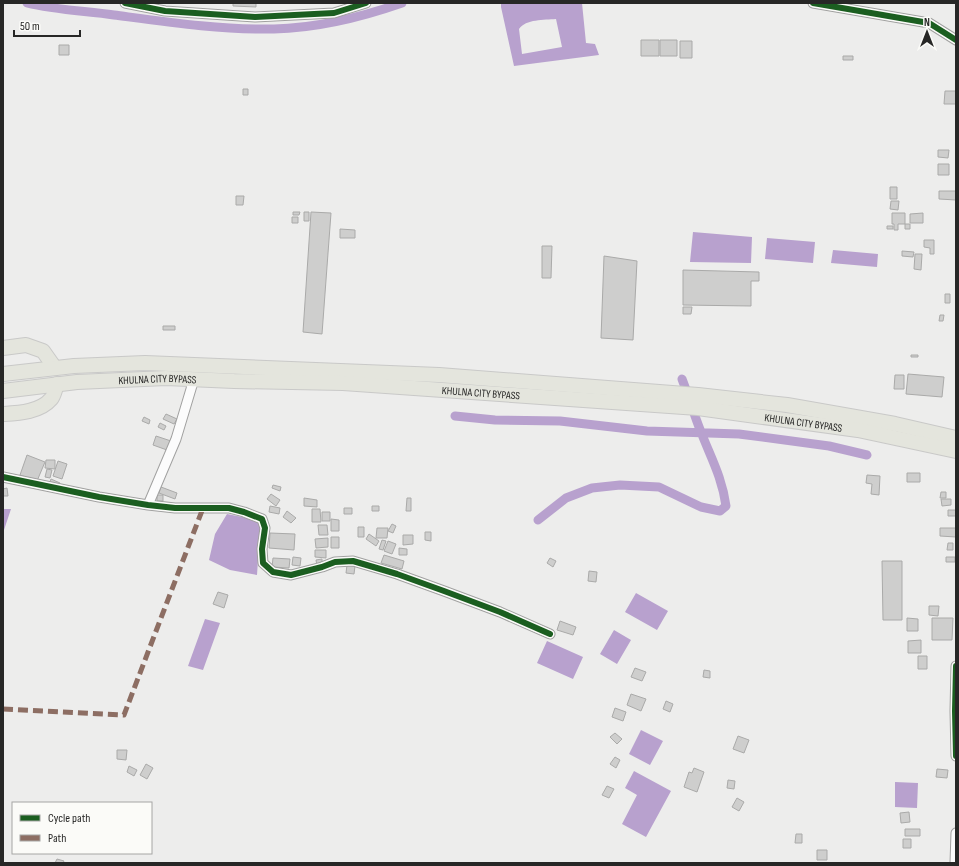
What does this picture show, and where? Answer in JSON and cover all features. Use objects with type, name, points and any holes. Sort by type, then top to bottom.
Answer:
[{"type":"highway","points":[[3,348],[26,345],[43,351],[54,368]]},
{"type":"highway","name":"KHULNA CITY BYPASS","points":[[3,374],[54,368],[145,363],[439,375],[698,395],[787,405],[895,424],[956,438]]},
{"type":"highway","name":"KHULNA CITY BYPASS","points":[[3,391],[57,384],[122,379],[166,378],[343,383],[698,408],[858,430],[956,451]]},
{"type":"highway","points":[[3,414],[24,412],[41,406],[52,399],[57,384]]},
{"type":"street","points":[[125,3],[165,11],[255,17],[334,13],[366,3]]},
{"type":"street","points":[[813,3],[929,23],[956,40]]},
{"type":"street","points":[[148,505],[176,438],[194,379]]},
{"type":"street","points":[[3,477],[91,496],[148,505],[175,508],[229,508],[244,512],[262,519],[266,528],[262,549],[263,563],[273,572],[291,575],[322,568],[335,562],[353,561],[397,574],[444,591],[500,612],[550,634]]},
{"type":"street","points":[[956,666],[956,756]]},
{"type":"street","points":[[955,863],[956,833]]},
{"type":"shaded area","points":[[501,3],[582,3],[586,43],[595,44],[599,55],[514,66]],"holes":[[[556,19],[562,47],[522,54],[519,29],[526,23]]]},
{"type":"shaded area","points":[[693,232],[752,237],[751,263],[690,262]]},
{"type":"shaded area","points":[[767,238],[815,242],[813,263],[765,259]]},
{"type":"shaded area","points":[[833,250],[878,254],[877,267],[831,263]]},
{"type":"shaded area","points":[[3,509],[11,509],[3,533]]},
{"type":"shaded area","points":[[227,514],[257,520],[263,529],[259,545],[257,575],[230,570],[209,560],[215,534]]},
{"type":"shaded area","points":[[636,593],[668,611],[657,630],[625,612]]},
{"type":"shaded area","points":[[205,619],[220,623],[203,670],[188,666]]},
{"type":"shaded area","points":[[614,630],[631,640],[617,664],[600,654]]},
{"type":"shaded area","points":[[547,641],[583,657],[573,679],[537,663]]},
{"type":"shaded area","points":[[641,730],[663,741],[650,765],[629,754]]},
{"type":"shaded area","points":[[634,771],[671,791],[646,837],[622,824],[637,795],[625,788]]},
{"type":"shaded area","points":[[895,782],[918,783],[917,808],[895,807]]},
{"type":"building","points":[[233,3],[256,3],[256,7],[233,6]]},
{"type":"building","points":[[641,40],[659,40],[659,56],[641,56]]},
{"type":"building","points":[[660,40],[677,40],[677,56],[660,56]]},
{"type":"building","points":[[680,41],[692,41],[692,58],[680,58]]},
{"type":"building","points":[[59,45],[69,45],[69,55],[59,55]]},
{"type":"building","points":[[843,56],[853,56],[853,60],[843,60]]},
{"type":"building","points":[[243,89],[248,89],[248,95],[243,95]]},
{"type":"building","points":[[945,91],[956,91],[956,104],[944,104]]},
{"type":"building","points":[[938,150],[949,150],[948,158],[938,157]]},
{"type":"building","points":[[938,164],[949,164],[949,175],[938,175]]},
{"type":"building","points":[[890,187],[897,187],[897,199],[890,199]]},
{"type":"building","points":[[939,191],[956,191],[956,200],[939,199]]},
{"type":"building","points":[[236,196],[244,196],[243,205],[236,205]]},
{"type":"building","points":[[891,201],[899,201],[898,210],[890,209]]},
{"type":"building","points":[[293,212],[300,212],[299,215],[293,215]]},
{"type":"building","points":[[304,212],[309,212],[309,221],[304,221]]},
{"type":"building","points":[[311,212],[331,213],[322,334],[303,332]]},
{"type":"building","points":[[892,213],[905,213],[905,224],[898,224],[898,230],[894,230],[894,224],[892,224]]},
{"type":"building","points":[[923,213],[923,223],[910,223],[910,214]]},
{"type":"building","points":[[292,217],[298,217],[298,223],[292,223]]},
{"type":"building","points":[[905,224],[910,224],[910,229],[905,229]]},
{"type":"building","points":[[887,226],[893,226],[893,229],[887,229]]},
{"type":"building","points":[[340,229],[355,230],[355,238],[340,238]]},
{"type":"building","points":[[924,240],[934,240],[934,254],[930,254],[930,248],[924,247]]},
{"type":"building","points":[[542,246],[552,246],[551,278],[542,278]]},
{"type":"building","points":[[902,251],[914,252],[913,257],[902,256]]},
{"type":"building","points":[[915,254],[922,254],[921,270],[914,269]]},
{"type":"building","points":[[604,256],[637,261],[633,340],[601,338]]},
{"type":"building","points":[[683,270],[759,272],[759,281],[751,281],[751,306],[683,305]]},
{"type":"building","points":[[945,294],[950,294],[950,303],[945,303]]},
{"type":"building","points":[[683,307],[692,307],[691,314],[683,314]]},
{"type":"building","points":[[940,315],[944,315],[943,321],[939,321]]},
{"type":"building","points":[[163,326],[175,326],[175,330],[163,330]]},
{"type":"building","points":[[911,355],[918,355],[918,357],[911,357]]},
{"type":"building","points":[[908,374],[944,377],[942,397],[906,394]]},
{"type":"building","points":[[895,375],[904,375],[904,389],[894,389]]},
{"type":"building","points":[[166,414],[177,419],[174,424],[163,419]]},
{"type":"building","points":[[144,417],[150,420],[149,424],[142,421]]},
{"type":"building","points":[[160,423],[166,426],[164,430],[158,427]]},
{"type":"building","points":[[156,436],[171,441],[167,450],[153,445]]},
{"type":"building","points":[[27,455],[45,462],[37,481],[20,475]]},
{"type":"building","points":[[46,460],[55,460],[55,469],[45,468]]},
{"type":"building","points":[[58,461],[67,464],[62,479],[53,476]]},
{"type":"building","points":[[47,469],[52,470],[50,478],[45,477]]},
{"type":"building","points":[[907,473],[920,473],[920,482],[907,482]]},
{"type":"building","points":[[867,475],[880,476],[879,495],[871,494],[872,484],[866,483]]},
{"type":"building","points":[[51,479],[60,483],[58,488],[49,484]]},
{"type":"building","points":[[273,485],[281,487],[280,491],[272,488]]},
{"type":"building","points":[[161,487],[177,493],[175,499],[159,493]]},
{"type":"building","points":[[7,488],[8,496],[3,496],[3,489]]},
{"type":"building","points":[[941,492],[946,492],[946,498],[940,498]]},
{"type":"building","points":[[271,494],[280,500],[276,506],[267,499]]},
{"type":"building","points":[[157,495],[163,495],[163,501],[157,501]]},
{"type":"building","points":[[304,498],[317,500],[317,507],[304,506]]},
{"type":"building","points":[[407,498],[411,498],[411,511],[406,511]]},
{"type":"building","points":[[941,499],[951,499],[951,505],[942,506]]},
{"type":"building","points":[[270,506],[280,508],[279,514],[269,512]]},
{"type":"building","points":[[372,506],[379,506],[379,511],[372,511]]},
{"type":"building","points":[[344,508],[352,508],[352,514],[344,514]]},
{"type":"building","points":[[312,509],[320,509],[321,522],[312,522]]},
{"type":"building","points":[[948,510],[956,510],[956,516],[948,516]]},
{"type":"building","points":[[287,511],[296,518],[291,523],[283,517]]},
{"type":"building","points":[[322,512],[330,512],[330,521],[322,521]]},
{"type":"building","points":[[331,519],[339,520],[339,531],[331,531]]},
{"type":"building","points":[[392,524],[396,526],[393,533],[388,531]]},
{"type":"building","points":[[318,525],[327,525],[328,535],[319,535]]},
{"type":"building","points":[[358,527],[364,527],[364,537],[358,537]]},
{"type":"building","points":[[377,528],[388,528],[387,538],[376,538]]},
{"type":"building","points":[[940,528],[956,528],[956,537],[940,536]]},
{"type":"building","points":[[425,532],[431,532],[431,541],[425,540]]},
{"type":"building","points":[[270,533],[295,534],[294,550],[269,548]]},
{"type":"building","points":[[369,534],[379,541],[376,546],[366,539]]},
{"type":"building","points":[[403,535],[413,535],[413,544],[403,545]]},
{"type":"building","points":[[331,537],[339,537],[339,548],[331,548]]},
{"type":"building","points":[[328,538],[328,547],[316,548],[315,539]]},
{"type":"building","points":[[382,540],[386,541],[383,550],[379,549]]},
{"type":"building","points":[[388,541],[396,544],[392,554],[384,551]]},
{"type":"building","points":[[948,543],[953,543],[953,550],[947,550]]},
{"type":"building","points":[[399,548],[407,549],[407,555],[399,555]]},
{"type":"building","points":[[315,550],[326,550],[326,558],[315,557]]},
{"type":"building","points":[[384,555],[404,561],[402,569],[381,563]]},
{"type":"building","points":[[293,557],[301,558],[300,566],[292,565]]},
{"type":"building","points":[[946,557],[955,557],[955,562],[946,562]]},
{"type":"building","points":[[273,558],[290,559],[289,568],[272,567]]},
{"type":"building","points":[[550,558],[556,561],[553,567],[547,563]]},
{"type":"building","points":[[322,559],[322,565],[317,566],[316,560]]},
{"type":"building","points":[[882,561],[902,561],[902,620],[883,620]]},
{"type":"building","points":[[347,565],[355,566],[354,574],[346,573]]},
{"type":"building","points":[[589,571],[597,572],[596,582],[588,581]]},
{"type":"building","points":[[218,592],[228,595],[224,608],[213,604]]},
{"type":"building","points":[[929,606],[939,606],[938,616],[929,615]]},
{"type":"building","points":[[907,618],[918,619],[918,631],[907,631]]},
{"type":"building","points":[[932,618],[953,618],[952,640],[932,640]]},
{"type":"building","points":[[560,621],[576,627],[573,635],[557,630]]},
{"type":"building","points":[[921,640],[921,653],[908,653],[908,641]]},
{"type":"building","points":[[918,656],[927,656],[927,669],[918,669]]},
{"type":"building","points":[[635,668],[646,672],[642,681],[631,677]]},
{"type":"building","points":[[704,670],[710,671],[710,678],[703,677]]},
{"type":"building","points":[[631,694],[646,699],[641,711],[627,705]]},
{"type":"building","points":[[666,701],[673,704],[670,712],[663,709]]},
{"type":"building","points":[[615,708],[626,712],[623,721],[612,717]]},
{"type":"building","points":[[615,733],[622,739],[617,744],[610,737]]},
{"type":"building","points":[[738,736],[749,740],[744,753],[733,749]]},
{"type":"building","points":[[117,750],[127,750],[126,760],[117,759]]},
{"type":"building","points":[[615,757],[620,760],[616,768],[610,764]]},
{"type":"building","points":[[146,764],[153,768],[147,779],[140,775]]},
{"type":"building","points":[[129,766],[137,770],[134,776],[127,772]]},
{"type":"building","points":[[694,768],[704,772],[697,792],[684,787],[689,772],[692,773]]},
{"type":"building","points":[[937,769],[948,770],[947,778],[936,777]]},
{"type":"building","points":[[728,780],[735,781],[734,789],[727,788]]},
{"type":"building","points":[[607,786],[614,789],[609,798],[602,795]]},
{"type":"building","points":[[737,798],[744,802],[739,811],[732,807]]},
{"type":"building","points":[[909,812],[910,822],[901,823],[900,813]]},
{"type":"building","points":[[905,829],[920,829],[920,836],[905,836]]},
{"type":"building","points":[[796,834],[802,834],[802,843],[795,843]]},
{"type":"building","points":[[903,839],[911,839],[911,848],[903,848]]},
{"type":"building","points":[[817,850],[827,850],[827,860],[817,860]]},
{"type":"building","points":[[57,859],[64,861],[63,863],[55,863]]},
{"type":"waterway","points":[[27,3],[59,9],[194,25],[254,29],[290,28],[323,24],[371,13],[402,3]]},
{"type":"waterway","points":[[538,520],[566,498],[592,488],[620,485],[659,487],[701,507],[720,511],[726,506],[719,477],[698,426],[682,379]]},
{"type":"waterway","points":[[455,416],[495,420],[560,421],[647,431],[739,434],[829,446],[867,455]]},
{"type":"marked path","points":[[3,709],[124,715],[203,508]]},
{"type":"cycle path","points":[[125,3],[165,11],[255,17],[334,13],[366,3]]},
{"type":"cycle path","points":[[813,3],[929,23],[956,40]]},
{"type":"cycle path","points":[[3,477],[99,497],[148,505],[175,508],[229,508],[244,512],[262,519],[265,528],[262,549],[263,563],[273,572],[291,575],[335,562],[353,561],[397,574],[444,591],[500,612],[550,634]]},
{"type":"cycle path","points":[[956,666],[956,756]]}]
